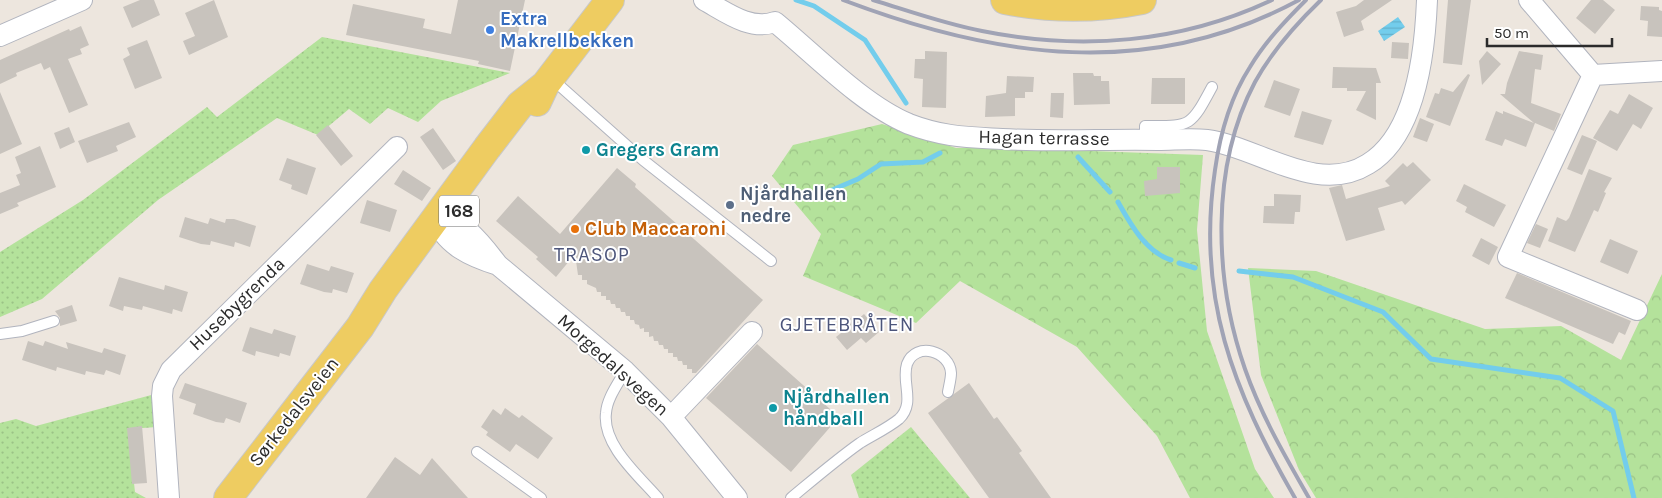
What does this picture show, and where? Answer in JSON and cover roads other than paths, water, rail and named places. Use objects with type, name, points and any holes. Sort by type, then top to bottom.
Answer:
[{"type":"main road","points":[[1005,0],[1042,6],[1083,7],[1142,0]]},
{"type":"main road","name":"Sørkedalsveien","points":[[228,498],[360,326],[383,290],[444,224],[520,104],[548,81],[603,2]]},
{"type":"street","points":[[0,36],[82,0]]},
{"type":"street","name":"Hagan terrasse","points":[[704,0],[753,25],[765,26],[775,22],[879,107],[908,123],[944,136],[1049,141],[1208,140],[1316,175],[1337,175],[1368,165],[1389,147],[1409,110],[1425,36],[1427,0]]},
{"type":"street","points":[[1528,0],[1593,75]]},
{"type":"street","points":[[1593,75],[1662,71]]},
{"type":"street","points":[[1593,75],[1508,257],[1637,310]]},
{"type":"street","name":"Husebygrenda","points":[[169,498],[162,396],[166,377],[397,147]]},
{"type":"street","name":"Morgedalsvegen","points":[[444,224],[464,251],[498,265],[626,371],[671,417],[737,498]]},
{"type":"street","points":[[671,417],[752,332]]},
{"type":"lane","points":[[548,81],[642,160],[771,261]]},
{"type":"lane","points":[[1145,140],[1145,126],[1181,126],[1197,115],[1212,87]]},
{"type":"lane","points":[[0,334],[22,331],[54,321]]},
{"type":"lane","points":[[791,498],[839,458],[901,417],[908,404],[908,363],[915,354],[928,350],[936,352],[946,360],[951,374],[948,392]]},
{"type":"lane","points":[[626,371],[613,392],[606,412],[606,428],[616,448],[658,498]]},
{"type":"lane","points":[[477,452],[541,498]]},
{"type":"water","points":[[1398,17],[1405,27],[1384,41],[1378,31]]},
{"type":"waterway","points":[[796,0],[814,6],[865,40],[906,103]]},
{"type":"waterway","points":[[825,193],[858,179],[881,164],[923,162],[940,153]]},
{"type":"waterway","points":[[1078,157],[1110,192]]},
{"type":"waterway","points":[[1118,202],[1140,237],[1154,251],[1171,260]]},
{"type":"waterway","points":[[1179,263],[1195,268]]},
{"type":"waterway","points":[[1239,271],[1293,277],[1383,312],[1431,359],[1560,378],[1613,411],[1634,498]]},
{"type":"railway","points":[[843,0],[900,20],[957,36],[1015,47],[1072,52],[1129,51],[1186,42],[1243,26],[1299,0]]},
{"type":"railway","points":[[873,0],[968,28],[1056,41],[1130,39],[1166,34],[1202,26],[1272,0]]},
{"type":"railway","points":[[1295,498],[1254,419],[1237,380],[1225,341],[1216,301],[1211,260],[1210,216],[1220,143],[1231,104],[1243,79],[1262,49],[1306,0]]},
{"type":"railway","points":[[1309,498],[1266,419],[1245,369],[1227,299],[1222,224],[1224,187],[1230,150],[1240,115],[1255,82],[1269,59],[1285,38],[1321,0]]},
{"type":"place","name":"Extra Makrellbekken","points":[[490,30]]},
{"type":"place","name":"Gregers Gram","points":[[586,150]]},
{"type":"place","name":"Njårdhallen nedre","points":[[730,205]]},
{"type":"place","name":"Club Maccaroni","points":[[575,229]]},
{"type":"place","name":"Njårdhallen håndball","points":[[773,408]]},
{"type":"district","name":"TRASOP","points":[[592,254]]},
{"type":"district","name":"GJETEBRÅTEN","points":[[847,324]]}]
